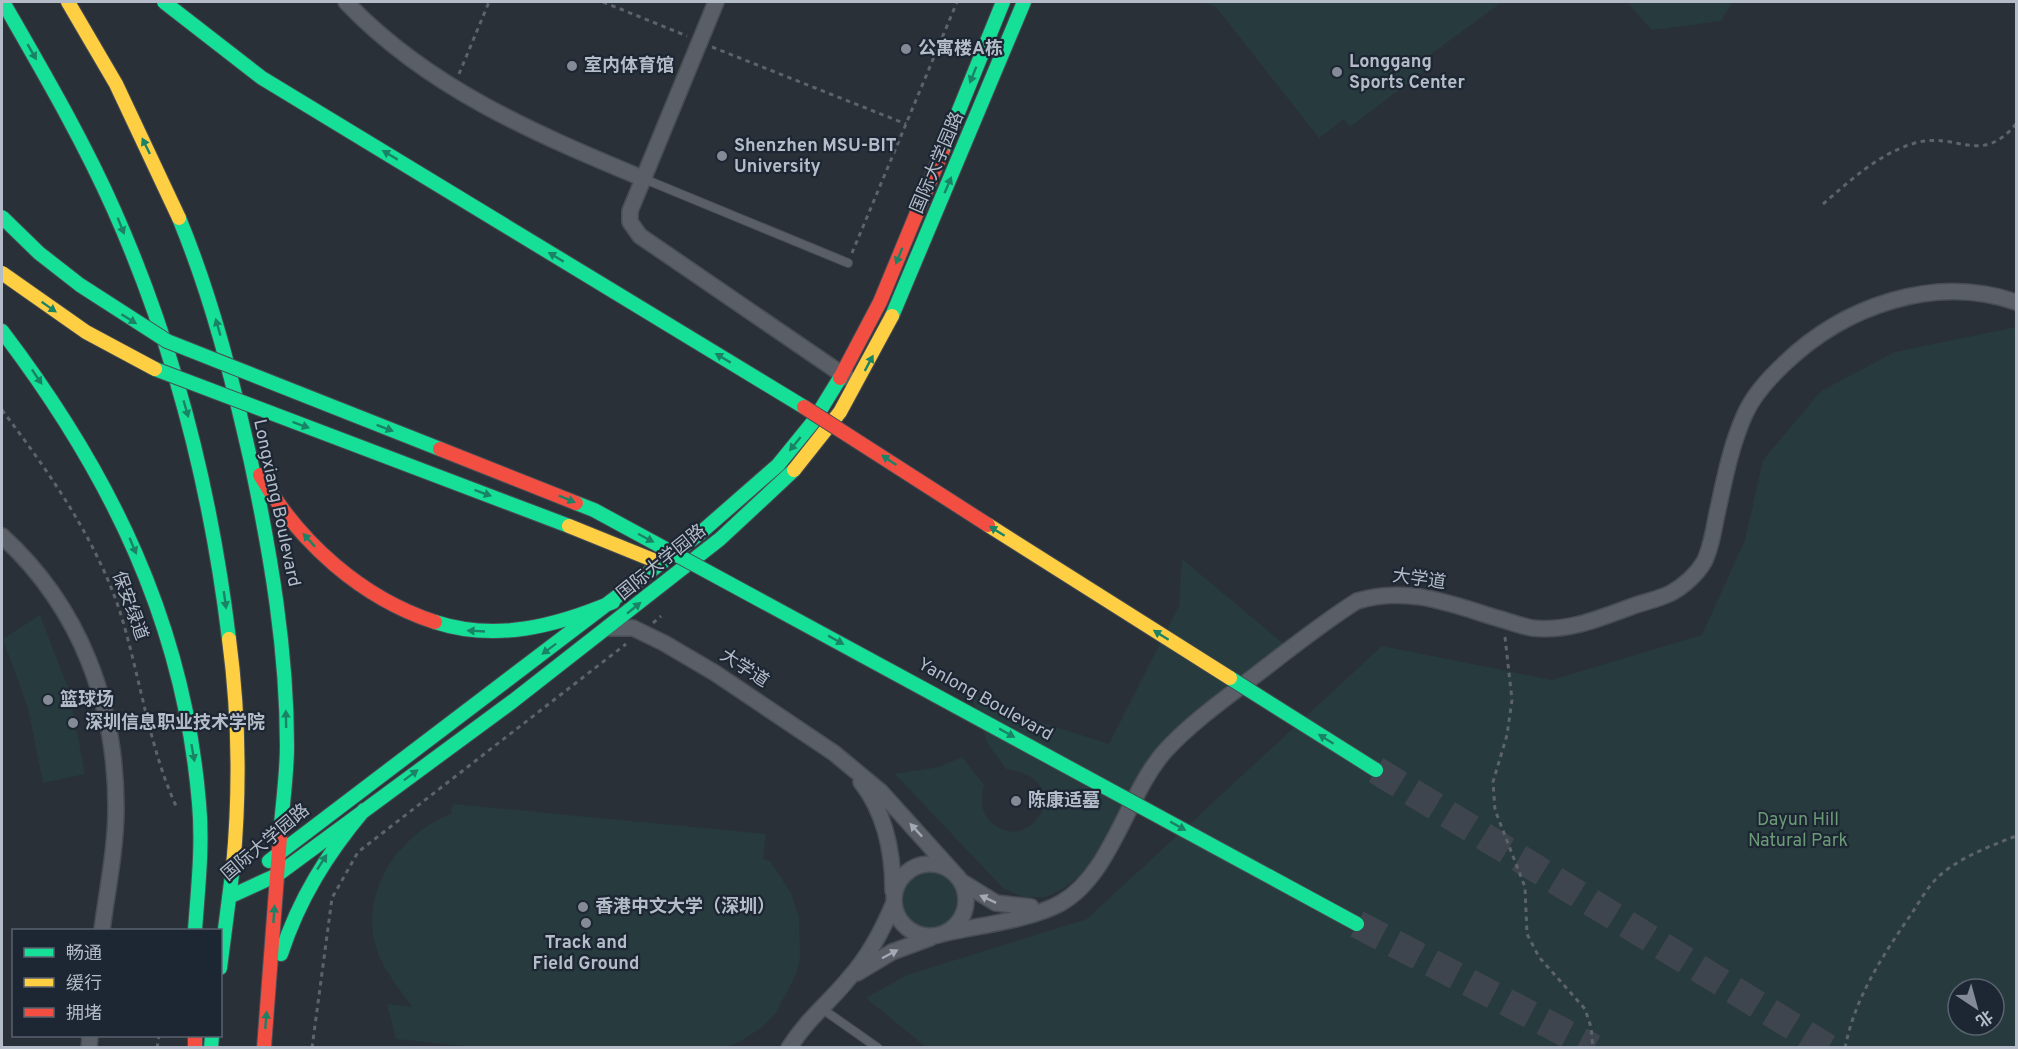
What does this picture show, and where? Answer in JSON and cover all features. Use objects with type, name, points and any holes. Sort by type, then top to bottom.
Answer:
[{"type":"main road","points":[[3,2],[86,150],[116,213],[150,300],[187,413],[217,547],[232,658],[237,804],[222,952]]},
{"type":"main road","name":"Longxiang Boulevard","points":[[68,2],[116,84],[166,188],[188,242],[229,363],[270,553],[282,640],[286,747],[264,1047]]},
{"type":"main road","points":[[164,2],[262,78],[859,440],[937,493],[1376,770]]},
{"type":"main road","name":"国际大学园路","points":[[229,897],[279,851],[613,602],[726,513],[778,465],[813,422],[842,375],[880,302],[1003,2]]},
{"type":"main road","name":"国际大学园路","points":[[229,897],[277,874],[609,628],[731,530],[783,483],[823,436],[857,384],[895,311],[1024,2]]},
{"type":"main road","name":"Yanlong Boulevard","points":[[2,217],[60,271],[128,319],[167,341],[594,510],[1357,924]]},
{"type":"main road","points":[[2,273],[86,332],[164,374],[514,504],[800,620]]},
{"type":"main road","points":[[2,331],[27,362],[96,469],[125,527],[158,610],[177,676],[195,767],[201,833],[195,929]]},
{"type":"main road","points":[[246,445],[264,482],[279,504],[319,551],[370,594],[419,620],[467,630],[520,630],[568,622],[613,602]]},
{"type":"main road","points":[[269,993],[290,924],[306,889],[326,856],[364,810]]},
{"type":"street","points":[[346,2],[400,50],[453,89],[514,123],[642,178]]},
{"type":"street","points":[[716,2],[642,178],[630,211],[630,222],[633,230],[857,384]]},
{"type":"street","name":"大学道","points":[[848,765],[866,788],[885,826],[891,850],[893,900],[902,925],[912,932],[940,935],[1038,912],[1074,894],[1095,870],[1165,752],[1216,705],[1348,606],[1380,594],[1430,597],[1531,628],[1577,626],[1672,592],[1690,579],[1704,561],[1729,456],[1746,412],[1770,377],[1802,347],[1844,318],[1884,302],[1929,294],[1971,292],[2016,302]]},
{"type":"street","points":[[2,536],[40,575],[63,607],[83,644],[108,717],[114,762],[116,811],[102,929]]},
{"type":"street","name":"大学道","points":[[609,628],[633,628],[715,673],[848,765],[881,792],[958,878],[981,897],[1010,907],[1060,903]]},
{"type":"street","name":"大学道","points":[[893,900],[903,876],[922,865],[934,864],[958,878]]},
{"type":"street","points":[[850,978],[892,952],[940,935],[956,926],[966,905],[958,878]]},
{"type":"street","points":[[789,1047],[820,1008],[850,978],[872,948],[893,900]]},
{"type":"lane","points":[[642,178],[848,263]]},
{"type":"lane","points":[[820,1008],[878,1047]]},
{"type":"path","points":[[453,89],[489,2]]},
{"type":"path","points":[[603,2],[686,35],[689,42],[705,48],[716,47],[906,124]]},
{"type":"path","points":[[848,263],[957,2]]},
{"type":"path","points":[[1823,204],[1864,169],[1893,152],[1933,140],[1967,147],[1991,145],[2004,138],[2016,124]]},
{"type":"path","name":"保安绿道","points":[[2,410],[65,499],[94,551],[120,612],[162,768],[178,812]]},
{"type":"path","points":[[312,1047],[332,898],[358,852],[661,616]]},
{"type":"path","points":[[1503,620],[1512,700],[1507,735],[1493,782],[1495,810],[1525,887],[1527,934],[1539,957],[1585,1009],[1592,1027],[1593,1047]]},
{"type":"path","points":[[1845,1047],[1849,1026],[1886,950],[1937,878],[1970,856],[2016,836]]},
{"type":"green space","name":"Longgang Sports Center","points":[[1203,2],[1502,2],[1418,64],[1423,72],[1350,127],[1344,119],[1319,138],[1216,7]]},
{"type":"green space","points":[[1627,2],[1732,2],[1721,21],[1652,30]]},
{"type":"green space","name":"Dayun Hill Natural Park","points":[[2016,327],[2016,1047],[927,1048],[866,998],[907,975],[1087,919],[1382,646],[1552,680],[1702,635],[1745,540],[1763,460],[1821,391],[1895,352]]},
{"type":"green space","points":[[1182,559],[1285,645],[1159,747],[1086,871],[1064,888],[1046,897],[1023,897],[1003,888],[895,774],[939,767],[962,757],[984,785],[982,806],[985,815],[992,823],[1007,831],[1021,830],[1033,823],[1041,812],[1044,799],[1041,786],[1028,776],[1006,769],[988,744],[970,694],[1025,717],[1109,744],[1179,606]]},
{"type":"green space","name":"篮球场","points":[[40,615],[69,691],[85,774],[43,783],[28,708],[3,639]]},
{"type":"green space","name":"Track and Field Ground","points":[[453,804],[766,834],[763,859],[770,861],[791,893],[799,918],[800,958],[796,974],[776,1013],[761,1028],[725,1048],[484,1048],[396,1039],[387,1004],[412,1007],[379,956],[372,926],[373,905],[379,885],[400,850],[432,823],[451,814]]},
{"type":"green space","points":[[925,872],[935,872],[950,880],[956,889],[958,900],[956,911],[950,920],[935,928],[925,928],[914,923],[907,916],[902,905],[902,895],[907,884],[914,877]]},
{"type":"tunnel","points":[[1376,770],[1828,1048]]},
{"type":"tunnel","points":[[1357,924],[1594,1048]]},
{"type":"traffic: fast","points":[[3,2],[61,104],[102,183],[136,262],[155,314],[188,420],[201,474],[229,639]]},
{"type":"traffic: fast","points":[[164,2],[262,78],[804,407]]},
{"type":"traffic: fast","points":[[942,152],[1003,2]]},
{"type":"traffic: fast","points":[[892,316],[1024,2]]},
{"type":"traffic: fast","points":[[2,217],[39,253],[80,285],[167,341],[440,449]]},
{"type":"traffic: fast","points":[[179,218],[202,278],[229,369],[251,462],[271,568],[281,639],[286,710],[287,757],[280,837]]},
{"type":"traffic: fast","points":[[2,331],[76,439],[108,495],[159,612],[177,673],[191,737],[199,803],[200,851],[195,929]]},
{"type":"traffic: fast","points":[[155,369],[569,526]]},
{"type":"traffic: fast","points":[[269,861],[698,535],[778,465],[813,422],[840,378]]},
{"type":"traffic: fast","points":[[229,897],[277,875],[513,701],[720,539],[794,470]]},
{"type":"traffic: fast","points":[[576,503],[594,510],[1357,924]]},
{"type":"traffic: fast","points":[[435,622],[481,631],[526,629],[570,618],[613,602]]},
{"type":"traffic: fast","points":[[1230,678],[1376,770]]},
{"type":"traffic: fast","points":[[281,954],[296,914],[315,878],[338,843],[364,810]]},
{"type":"traffic: fast","points":[[222,952],[233,867]]},
{"type":"traffic: fast","points":[[211,1048],[212,1037]]},
{"type":"traffic: slow","points":[[68,2],[116,84],[179,218]]},
{"type":"traffic: slow","points":[[2,273],[86,332],[155,369]]},
{"type":"traffic: slow","points":[[794,470],[840,412],[892,316]]},
{"type":"traffic: slow","points":[[988,525],[1230,678]]},
{"type":"traffic: slow","points":[[569,526],[653,560]]},
{"type":"traffic: slow","points":[[229,639],[235,696],[237,753],[237,810],[233,867]]},
{"type":"traffic: jam","points":[[840,378],[880,302],[942,152]]},
{"type":"traffic: jam","points":[[804,407],[988,525]]},
{"type":"traffic: jam","points":[[440,449],[576,503]]},
{"type":"traffic: jam","points":[[260,475],[293,523],[334,565],[357,583],[382,598],[408,612],[435,622]]},
{"type":"traffic: jam","points":[[264,1048],[280,837]]},
{"type":"traffic: jam","points":[[195,1037],[195,1048]]},
{"type":"place","name":"公寓楼A栋","points":[[906,49]]},
{"type":"place","name":"室内体育馆","points":[[572,66]]},
{"type":"place","name":"Longgang Sports Center","points":[[1337,72]]},
{"type":"place","name":"Shenzhen MSU-BIT University","points":[[722,156]]},
{"type":"place","name":"篮球场","points":[[48,700]]},
{"type":"place","name":"深圳信息职业技术学院","points":[[73,723]]},
{"type":"place","name":"陈康适墓","points":[[1016,801]]},
{"type":"place","name":"香港中文大学（深圳）","points":[[583,907]]},
{"type":"place","name":"Track and Field Ground","points":[[586,923]]}]
